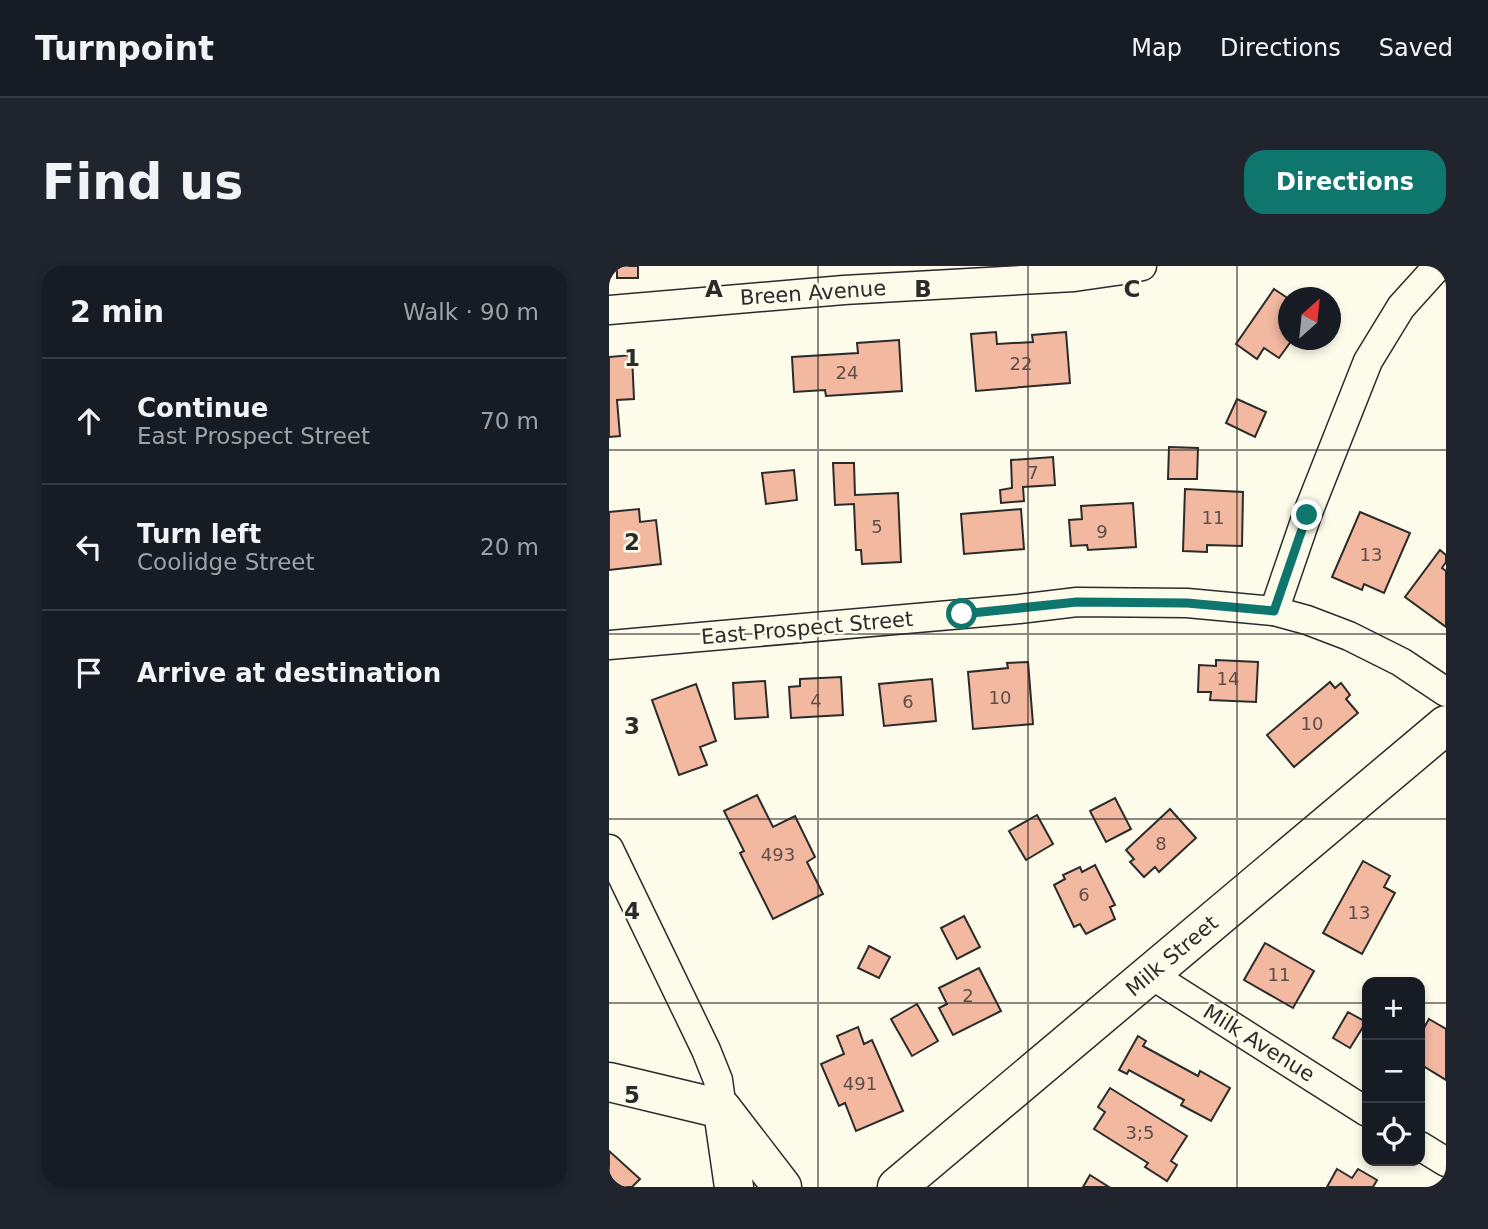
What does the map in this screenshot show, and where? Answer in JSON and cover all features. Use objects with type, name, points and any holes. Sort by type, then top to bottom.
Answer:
[{"type":"street","name":"Breen Avenue","points":[[609,310],[844,290],[1074,277],[1142,266]]},
{"type":"street","points":[[1274,611],[1307,515],[1368,360],[1401,307],[1438,266]]},
{"type":"street","name":"East Prospect Street","points":[[609,645],[1077,602],[1187,603],[1274,611],[1307,620],[1349,636],[1401,663],[1446,692]]},
{"type":"street","name":"Milk Street","points":[[897,1187],[1446,725]]},
{"type":"street","points":[[609,849],[718,1080],[734,1187]]},
{"type":"street","name":"Milk Avenue","points":[[1150,974],[1362,1109]]},
{"type":"street","points":[[609,1082],[722,1109],[782,1187]]},
{"type":"street","points":[[1425,1149],[1446,1162]]},
{"type":"building","points":[[617,266],[638,266],[638,278],[617,278]]},
{"type":"building","points":[[1274,289],[1278,292],[1278,350],[1285,350],[1279,358],[1264,348],[1257,359],[1236,344]]},
{"type":"building","points":[[996,332],[997,344],[1033,342],[1032,335],[1066,332],[1070,383],[976,391],[971,334]]},
{"type":"building","points":[[899,340],[902,391],[826,396],[825,390],[794,392],[792,357],[858,353],[857,343]]},
{"type":"building","points":[[632,355],[634,399],[617,400],[620,436],[609,437],[609,357]]},
{"type":"building","points":[[1237,399],[1266,412],[1255,437],[1226,423]]},
{"type":"building","points":[[1169,447],[1198,448],[1197,479],[1168,479]]},
{"type":"building","points":[[1053,457],[1055,485],[1023,487],[1024,501],[1001,503],[1000,490],[1012,488],[1011,460]]},
{"type":"building","points":[[833,463],[854,463],[855,495],[898,493],[901,562],[862,564],[861,550],[856,550],[854,504],[835,505]]},
{"type":"building","points":[[794,470],[797,500],[766,504],[762,473]]},
{"type":"building","points":[[1185,489],[1243,492],[1242,546],[1207,545],[1207,552],[1183,551]]},
{"type":"building","points":[[1133,503],[1136,547],[1088,550],[1087,545],[1071,546],[1069,520],[1082,519],[1081,506]]},
{"type":"building","points":[[639,509],[640,522],[656,520],[661,564],[609,570],[609,512]]},
{"type":"building","points":[[1021,509],[1024,549],[964,554],[961,514]]},
{"type":"building","points":[[1360,512],[1410,533],[1384,593],[1364,584],[1362,590],[1332,577]]},
{"type":"building","points":[[1440,550],[1446,555],[1442,568],[1446,571],[1446,627],[1405,597]]},
{"type":"building","points":[[1216,660],[1258,662],[1256,702],[1210,700],[1211,692],[1198,692],[1199,665],[1216,666]]},
{"type":"building","points":[[1028,662],[1033,724],[973,729],[968,672],[1008,668],[1007,663]]},
{"type":"building","points":[[841,677],[843,715],[791,718],[789,687],[800,686],[800,679]]},
{"type":"building","points":[[932,679],[936,721],[884,726],[879,684]]},
{"type":"building","points":[[765,681],[768,717],[735,719],[733,683]]},
{"type":"building","points":[[1330,682],[1335,688],[1341,683],[1350,695],[1346,699],[1358,713],[1294,767],[1267,735]]},
{"type":"building","points":[[696,684],[716,741],[700,747],[707,765],[679,775],[652,700]]},
{"type":"building","points":[[757,795],[773,827],[795,816],[815,857],[807,862],[823,894],[773,919],[740,853],[744,851],[724,811]]},
{"type":"building","points":[[1115,798],[1131,829],[1106,842],[1090,811]]},
{"type":"building","points":[[1170,809],[1196,838],[1159,872],[1155,867],[1144,877],[1130,862],[1134,859],[1126,850]]},
{"type":"building","points":[[1037,815],[1053,844],[1026,860],[1009,831]]},
{"type":"building","points":[[1363,861],[1390,876],[1384,887],[1395,893],[1362,954],[1323,933]]},
{"type":"building","points":[[1095,865],[1115,905],[1110,907],[1115,919],[1086,934],[1080,924],[1074,927],[1054,885],[1065,879],[1063,875],[1080,867],[1082,872]]},
{"type":"building","points":[[964,916],[980,947],[957,959],[941,928]]},
{"type":"building","points":[[1265,943],[1314,971],[1293,1008],[1244,980]]},
{"type":"building","points":[[869,946],[890,957],[879,978],[858,968]]},
{"type":"building","points":[[979,968],[1001,1011],[953,1035],[939,1008],[947,1004],[939,988]]},
{"type":"building","points":[[917,1004],[938,1041],[912,1056],[891,1019]]},
{"type":"building","points":[[1348,1012],[1362,1020],[1362,1028],[1350,1048],[1333,1038]]},
{"type":"building","points":[[1429,1019],[1446,1029],[1446,1080],[1425,1067],[1425,1026]]},
{"type":"building","points":[[858,1027],[864,1044],[872,1040],[903,1111],[856,1131],[845,1103],[839,1106],[821,1064],[844,1054],[837,1036]]},
{"type":"building","points":[[1138,1036],[1146,1041],[1143,1046],[1198,1076],[1200,1071],[1230,1088],[1211,1121],[1181,1105],[1184,1100],[1129,1070],[1127,1074],[1119,1070]]},
{"type":"building","points":[[1110,1088],[1187,1136],[1171,1161],[1177,1165],[1167,1181],[1145,1167],[1148,1163],[1094,1129],[1105,1112],[1098,1107]]},
{"type":"building","points":[[609,1151],[640,1179],[632,1187],[609,1187]]},
{"type":"building","points":[[1337,1169],[1352,1178],[1358,1169],[1377,1180],[1373,1187],[1327,1187]]},
{"type":"building","points":[[1090,1175],[1109,1187],[1083,1187]]},
{"type":"route","points":[[962,614],[1077,602],[1187,603],[1274,611],[1307,515]]}]
